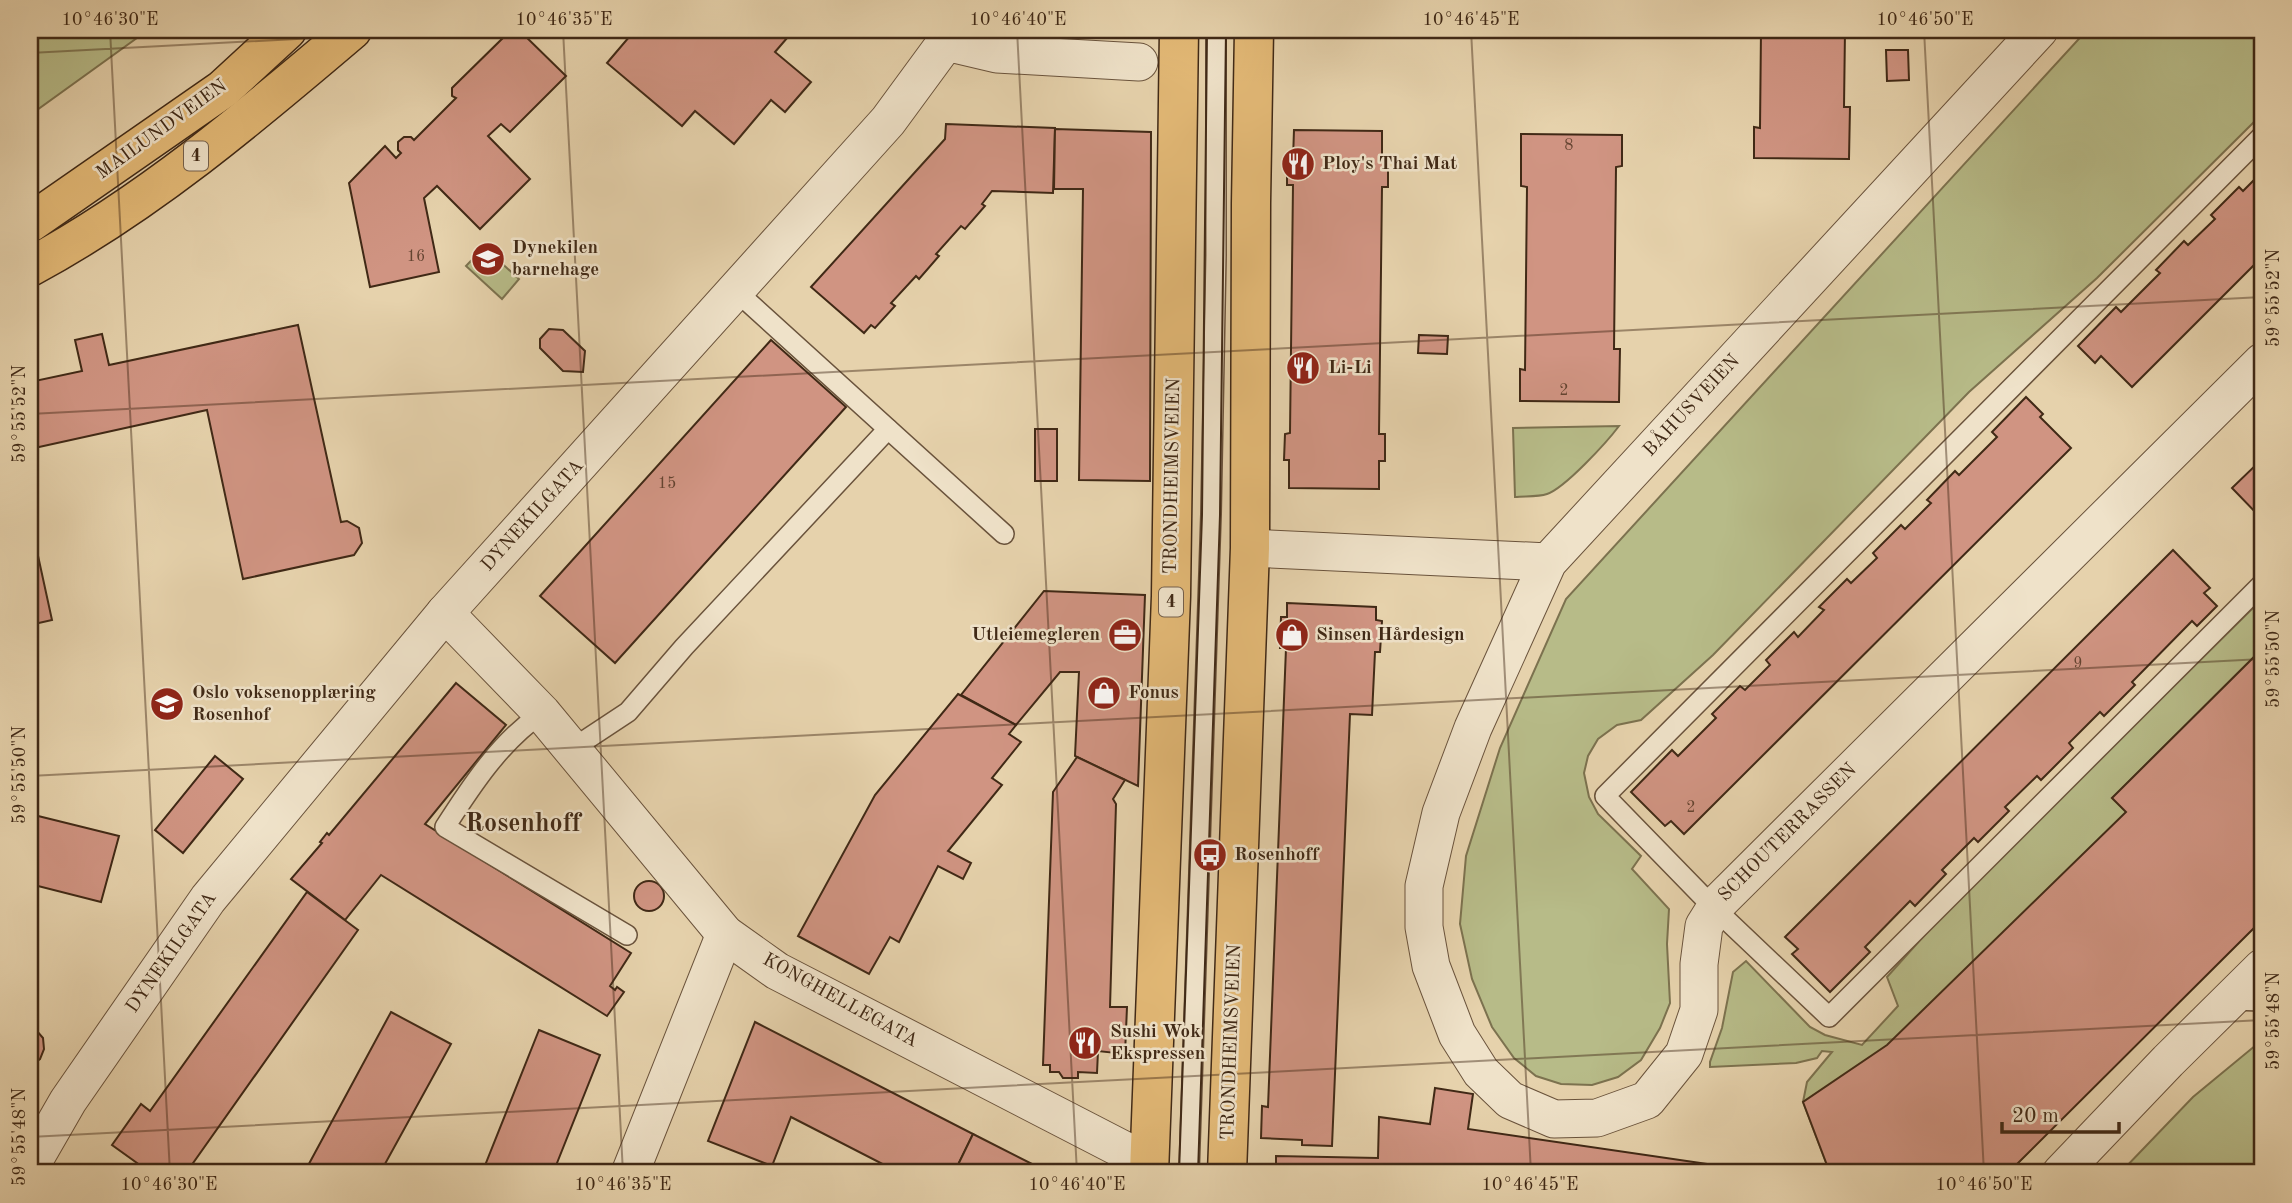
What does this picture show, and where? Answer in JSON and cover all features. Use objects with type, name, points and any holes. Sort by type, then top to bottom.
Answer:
[{"type":"main road","name":"MAILUNDVEIEN","points":[[30,222],[223,89],[287,30]]},
{"type":"main road","name":"4","points":[[30,267],[104,224],[251,116],[352,30]]},
{"type":"main road","name":"TRONDHEIMSVEIEN","points":[[1149,1168],[1171,596],[1179,30]]},
{"type":"main road","name":"TRONDHEIMSVEIEN","points":[[1227,1173],[1250,548],[1254,30]]},
{"type":"street","name":"BÅHUSVEIEN","points":[[1548,562],[2039,30]]},
{"type":"street","name":"DYNEKILGATA","points":[[30,1167],[68,1101],[208,900],[445,613],[888,121],[946,41],[997,54],[1139,62]]},
{"type":"street","name":"SCHOUTERRASSEN","points":[[1548,562],[1468,740],[1441,813],[1424,887],[1424,927],[1431,966],[1457,1034],[1481,1072],[1510,1100],[1554,1118],[1597,1118],[1647,1100],[1684,1054],[1699,1010],[1699,964],[1704,926],[1714,908],[1728,892],[2262,362]]},
{"type":"street","points":[[1250,548],[1548,562]]},
{"type":"street","name":"KONGHELLEGATA","points":[[445,613],[542,713],[725,934],[777,971],[1149,1168]]},
{"type":"street","points":[[631,1173],[725,934]]},
{"type":"street","points":[[2061,1173],[2168,1061],[2246,1001],[2262,968]]},
{"type":"lane","points":[[1189,1173],[1211,514],[1216,254],[1216,30]]},
{"type":"lane","points":[[2262,136],[1605,796],[1714,908],[1829,1017],[2262,584]]},
{"type":"lane","points":[[736,291],[1004,534]]},
{"type":"lane","points":[[572,749],[628,712],[684,647],[888,429]]},
{"type":"lane","points":[[542,713],[521,727],[481,774],[445,827],[627,935]]},
{"type":"green space","points":[[30,30],[148,30],[30,115]]},
{"type":"green space","points":[[2087,30],[2262,30],[2262,114],[2097,278],[1969,392],[1713,655],[1641,720],[1617,725],[1598,739],[1588,756],[1584,773],[1589,797],[1598,814],[1641,856],[1632,869],[1669,909],[1667,944],[1670,1003],[1660,1028],[1641,1060],[1618,1077],[1592,1085],[1561,1084],[1536,1076],[1514,1058],[1492,1027],[1472,979],[1460,924],[1466,856],[1500,748],[1566,599]]},
{"type":"green space","points":[[484,247],[519,279],[502,299],[466,266]]},
{"type":"green space","points":[[1619,426],[1585,464],[1555,490],[1543,495],[1515,497],[1513,428]]},
{"type":"green space","points":[[2262,599],[2262,649],[2112,798],[2248,929],[2009,1172],[1830,1173],[1803,1102],[1807,1082],[1832,1052],[1822,1051],[1817,1058],[1796,1063],[1710,1067],[1722,1028],[1733,972],[1746,961],[1810,1027],[1825,1035],[1862,1045],[1898,1006],[1887,977],[1948,909]]},
{"type":"green space","points":[[2262,1040],[2262,1137],[2258,1173],[2120,1173],[2193,1097]]},
{"type":"building","points":[[511,30],[519,30],[566,76],[510,132],[501,124],[488,136],[530,179],[480,229],[437,186],[424,198],[439,272],[370,287],[349,183],[385,146],[396,158],[401,153],[398,150],[398,142],[404,137],[414,140],[456,98],[452,96],[452,88]]},
{"type":"building","points":[[635,30],[794,30],[775,52],[811,82],[785,112],[771,100],[734,144],[695,111],[682,126],[607,63]]},
{"type":"building","points":[[1761,30],[1845,30],[1844,107],[1850,107],[1849,159],[1754,158],[1754,127],[1760,128]]},
{"type":"building","points":[[1886,50],[1908,50],[1909,80],[1887,81]]},
{"type":"building","points":[[946,124],[1055,128],[1053,193],[992,191],[982,204],[985,206],[965,229],[961,226],[936,254],[939,256],[919,279],[916,276],[891,303],[895,306],[875,328],[871,325],[864,333],[811,287],[945,139]]},
{"type":"building","points":[[1055,129],[1151,132],[1150,481],[1079,480],[1083,189],[1054,189]]},
{"type":"building","points":[[1294,130],[1382,131],[1382,159],[1388,160],[1388,187],[1382,187],[1379,434],[1385,434],[1385,461],[1379,461],[1379,489],[1289,488],[1289,460],[1284,460],[1285,434],[1290,433],[1293,185],[1287,185],[1287,158],[1293,159]]},
{"type":"building","points":[[1521,134],[1622,135],[1622,166],[1616,167],[1614,349],[1620,349],[1619,402],[1520,401],[1520,369],[1525,370],[1527,187],[1521,186]]},
{"type":"building","points":[[2262,172],[2262,257],[2132,387],[2101,356],[2095,363],[2078,346],[2116,307],[2121,312],[2160,273],[2156,270],[2184,241],[2188,245],[2215,219],[2211,215],[2239,187],[2243,191]]},
{"type":"building","points":[[298,325],[341,522],[347,521],[359,528],[362,543],[354,555],[243,579],[207,410],[30,449],[30,382],[82,371],[75,340],[102,334],[109,365]]},
{"type":"building","points":[[549,329],[563,330],[585,351],[583,372],[563,371],[540,348],[540,339]]},
{"type":"building","points":[[1419,335],[1448,336],[1447,354],[1418,353]]},
{"type":"building","points":[[771,340],[846,407],[615,663],[540,596]]},
{"type":"building","points":[[2026,397],[2043,414],[2040,417],[2071,448],[1684,834],[1671,821],[1665,826],[1631,792],[1672,750],[1678,756],[1716,718],[1712,714],[1740,686],[1745,690],[1770,665],[1766,660],[1794,632],[1798,637],[1824,610],[1819,607],[1847,579],[1851,583],[1877,558],[1873,553],[1901,525],[1905,529],[1931,503],[1927,500],[1955,471],[1959,475],[1997,437],[1992,432]]},
{"type":"building","points":[[1035,429],[1057,429],[1057,481],[1035,481]]},
{"type":"building","points":[[2262,459],[2262,519],[2232,488]]},
{"type":"building","points":[[30,519],[52,620],[30,625]]},
{"type":"building","points":[[2173,550],[2210,588],[2204,593],[2217,606],[2197,626],[2192,621],[2132,682],[2135,685],[2104,716],[2100,712],[2069,743],[2073,748],[2041,780],[2037,776],[2005,807],[2009,811],[1978,842],[1974,838],[1942,870],[1946,874],[1915,906],[1910,901],[1865,947],[1870,952],[1830,992],[1792,954],[1798,949],[1785,937]]},
{"type":"building","points":[[1044,591],[1145,595],[1138,786],[1075,756],[1079,672],[1060,672],[1016,725],[961,695]]},
{"type":"building","points":[[1287,603],[1376,607],[1376,620],[1382,621],[1380,652],[1375,652],[1372,715],[1350,714],[1332,1146],[1302,1145],[1302,1140],[1261,1138],[1262,1106],[1268,1107],[1286,648],[1280,648],[1281,617],[1287,617]]},
{"type":"building","points":[[2262,649],[2262,920],[2008,1173],[1830,1173],[1803,1102],[1887,1045],[2126,812],[2112,798]]},
{"type":"building","points":[[456,683],[506,725],[425,824],[631,953],[610,986],[624,992],[607,1016],[381,875],[345,920],[291,879]]},
{"type":"building","points":[[958,694],[1016,725],[1009,734],[1021,742],[992,778],[1002,785],[948,851],[971,863],[963,879],[938,866],[899,942],[890,937],[869,974],[798,936],[875,795]]},
{"type":"building","points":[[215,756],[243,779],[183,853],[155,830]]},
{"type":"building","points":[[1077,757],[1125,780],[1113,799],[1116,804],[1110,1007],[1127,1007],[1125,1054],[1098,1051],[1097,1073],[1078,1072],[1078,1078],[1063,1078],[1059,1072],[1050,1072],[1050,1065],[1043,1065],[1053,792]]},
{"type":"building","points":[[30,814],[119,836],[101,902],[30,884]]},
{"type":"building","points":[[649,881],[655,882],[663,890],[663,902],[655,910],[649,911],[643,910],[635,902],[634,896],[635,890],[643,882]]},
{"type":"building","points":[[307,892],[358,930],[186,1173],[151,1173],[112,1145],[141,1104],[150,1111]]},
{"type":"building","points":[[391,1012],[451,1044],[380,1173],[304,1173]]},
{"type":"building","points":[[755,1022],[973,1134],[954,1173],[900,1173],[791,1117],[772,1166],[708,1141]]},
{"type":"building","points":[[30,1028],[43,1038],[44,1049],[40,1059],[30,1066]]},
{"type":"building","points":[[539,1030],[600,1055],[553,1173],[482,1173]]},
{"type":"building","points":[[1435,1088],[1473,1094],[1468,1129],[1769,1173],[1280,1173],[1276,1170],[1276,1156],[1378,1158],[1379,1117],[1430,1124]]},
{"type":"building","points":[[973,1134],[1046,1171],[1045,1173],[954,1173]]},
{"type":"tram line","points":[[1179,1173],[1202,515],[1207,30]]},
{"type":"tram line","points":[[1198,1173],[1220,515],[1226,30]]},
{"type":"place","name":"Ploy's Thai Mat","points":[[1298,164]]},
{"type":"place","name":"Dynekilen barnehage","points":[[488,259]]},
{"type":"place","name":"Li-Li","points":[[1303,368]]},
{"type":"place","name":"Utleiemegleren","points":[[1125,635]]},
{"type":"place","name":"Sinsen Hårdesign","points":[[1292,635]]},
{"type":"place","name":"Fonus","points":[[1104,693]]},
{"type":"place","name":"Oslo voksenopplæring Rosenhof","points":[[167,704]]},
{"type":"place","name":"Rosenhoff","points":[[1210,855]]},
{"type":"place","name":"Sushi Wok Ekspressen","points":[[1085,1043]]},
{"type":"district","name":"Rosenhoff","points":[[523,824]]}]
